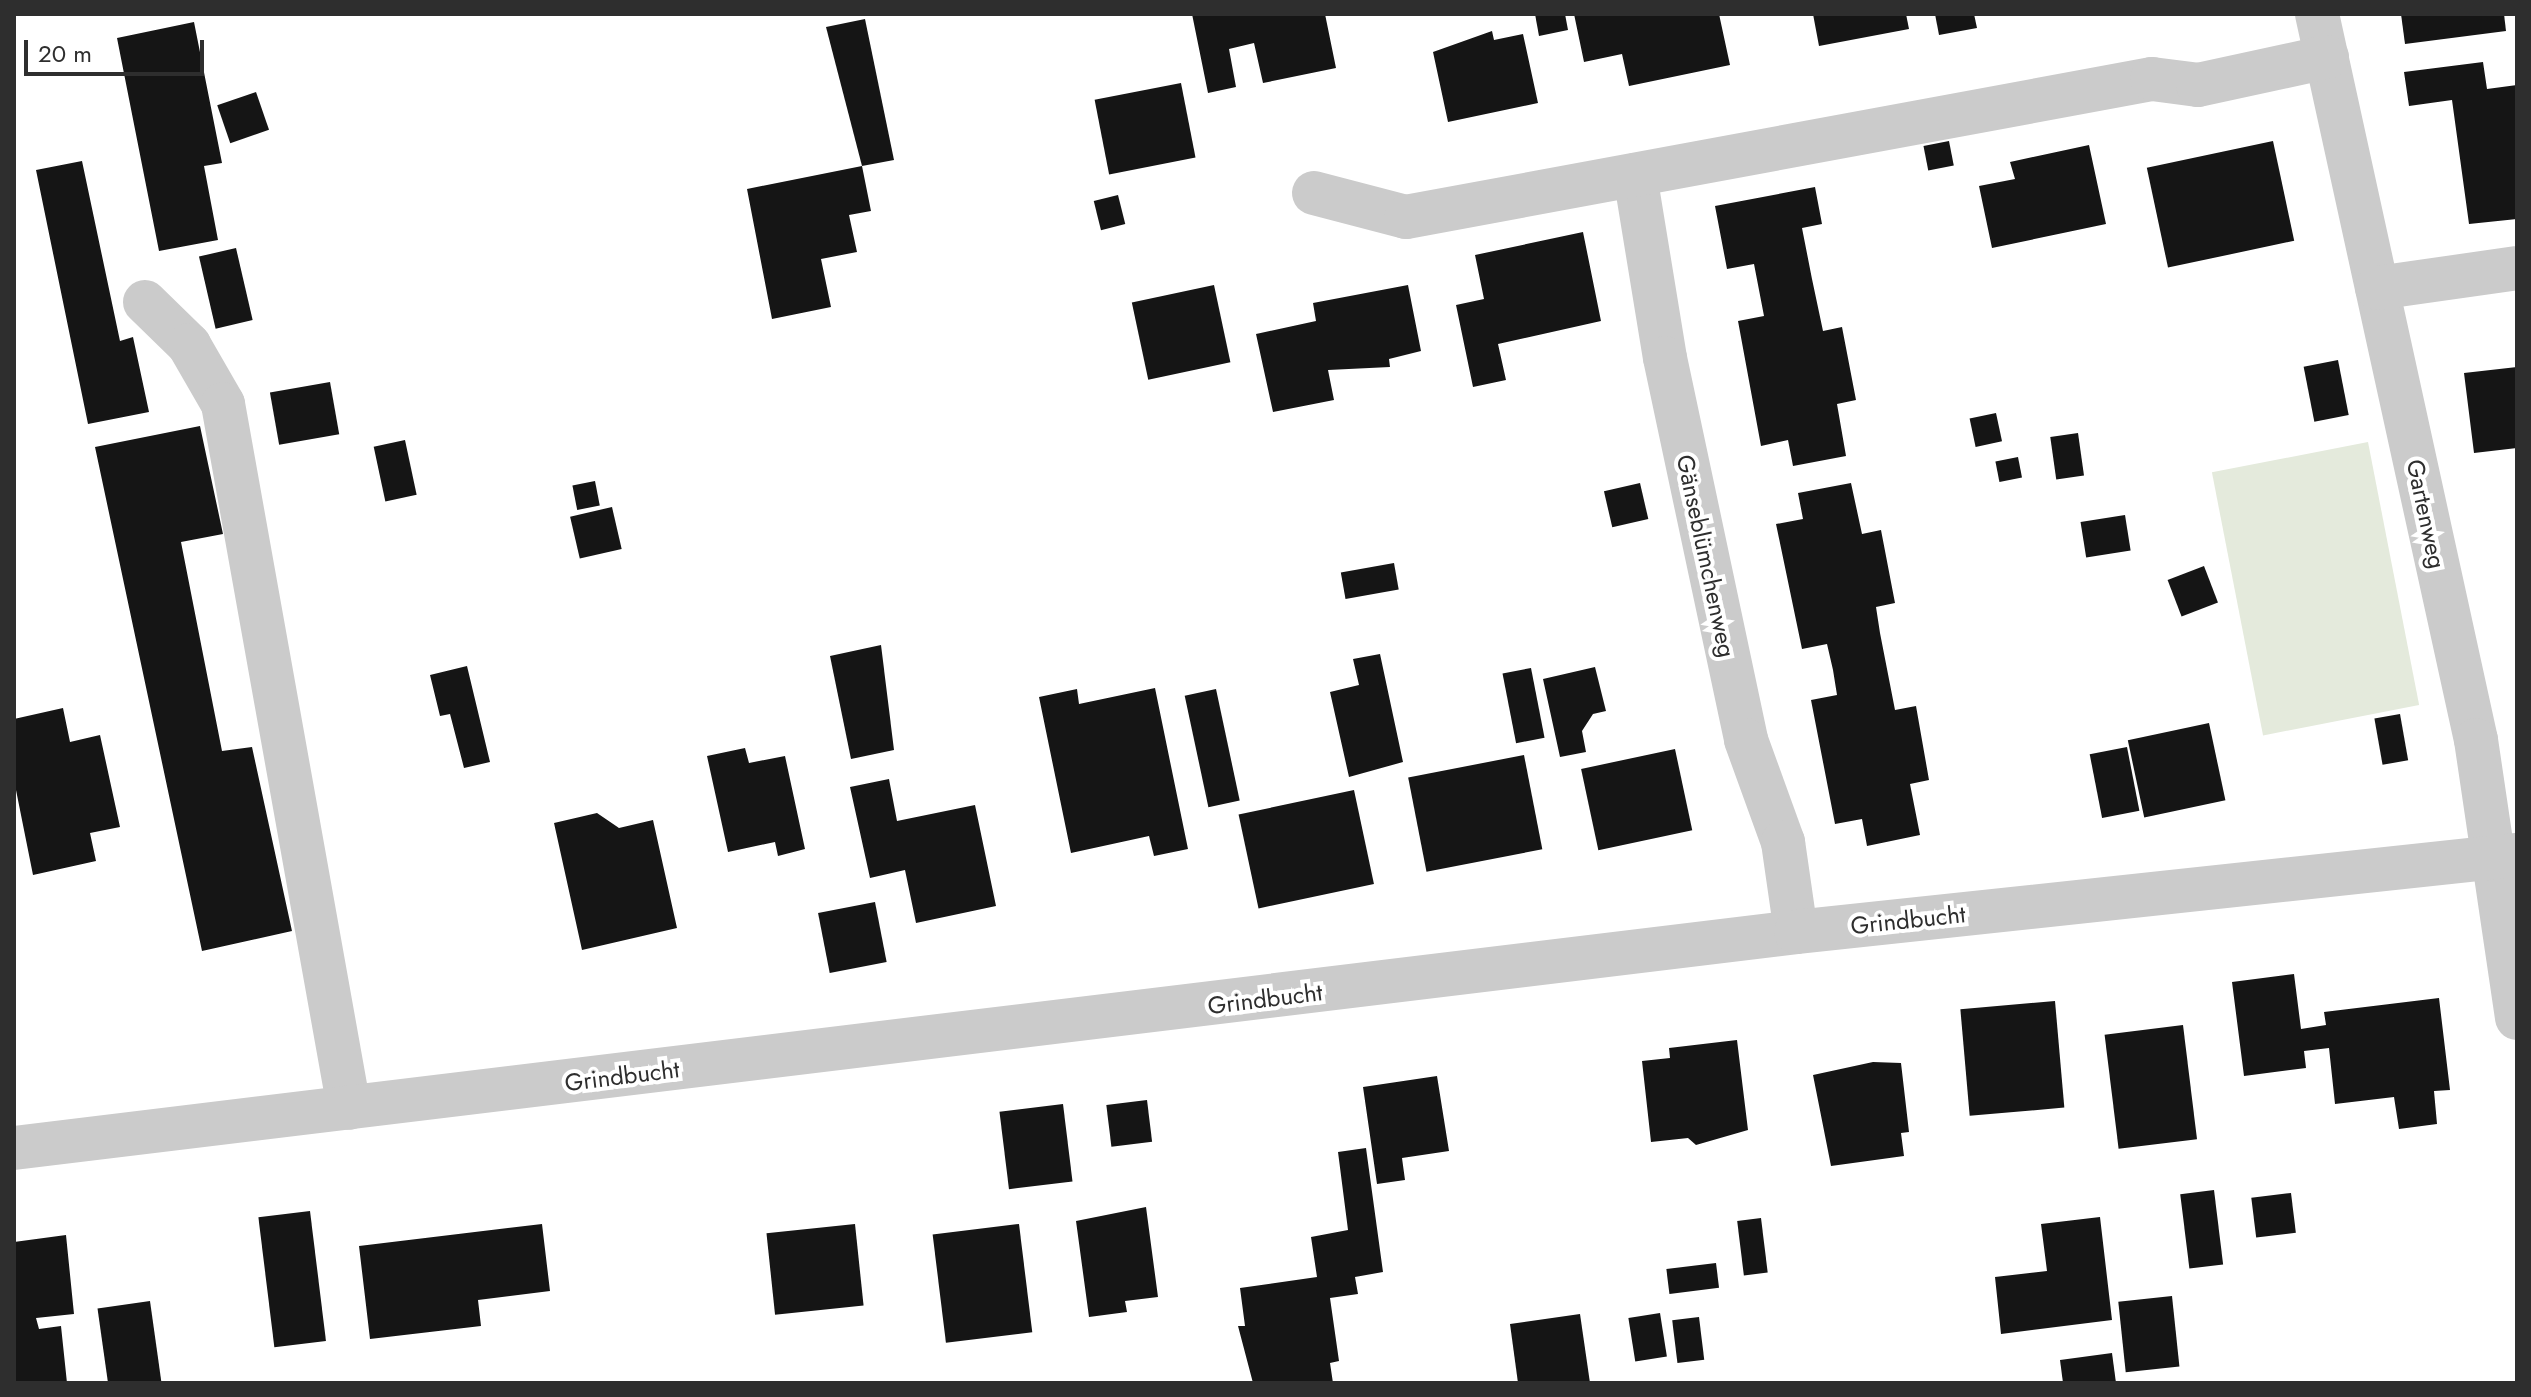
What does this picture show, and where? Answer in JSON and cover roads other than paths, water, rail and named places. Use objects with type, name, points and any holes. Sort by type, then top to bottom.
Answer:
[{"type":"street","name":"Gartenweg","points":[[2317,14],[2506,856],[2517,1018]]},
{"type":"street","points":[[1314,193],[1406,217],[2152,79],[2198,85],[2327,57]]},
{"type":"street","name":"Gänseblümchenweg","points":[[1635,175],[1671,389],[1746,740],[1783,842],[1796,932]]},
{"type":"street","points":[[2377,288],[2517,268]]},
{"type":"street","points":[[145,302],[189,345],[223,404],[349,1108]]},
{"type":"street","name":"Grindbucht","points":[[14,1148],[1796,932],[2506,856]]}]
